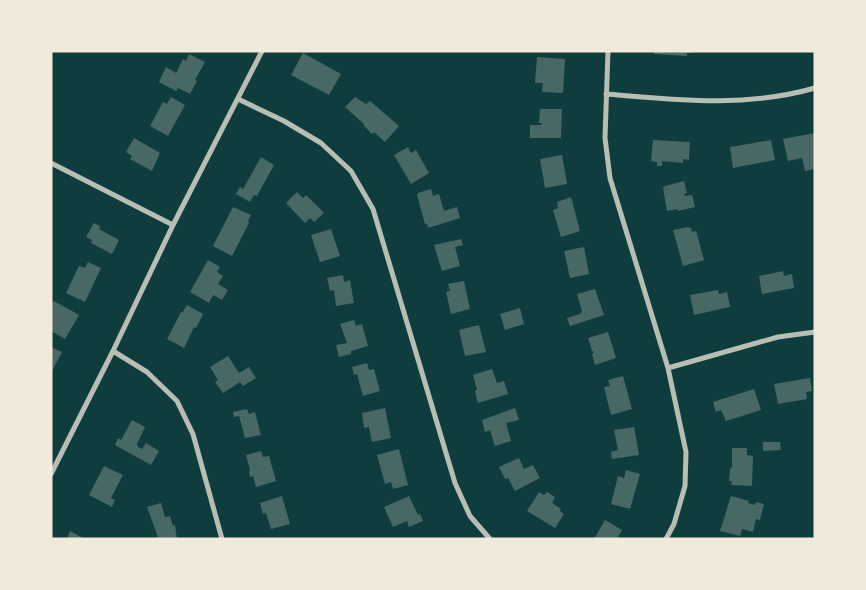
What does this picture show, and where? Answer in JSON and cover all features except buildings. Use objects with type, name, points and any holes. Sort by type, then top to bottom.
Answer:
[{"type":"street","points":[[51,474],[113,351],[173,225],[262,51]]},
{"type":"street","points":[[608,51],[605,138],[610,178],[668,368],[686,452],[685,486],[674,524],[666,539]]},
{"type":"street","points":[[606,94],[694,102],[757,100],[815,88]]},
{"type":"street","points":[[238,99],[284,121],[321,143],[351,171],[373,208],[455,483],[470,516],[490,539]]},
{"type":"street","points":[[51,163],[173,225]]},
{"type":"street","points":[[668,368],[778,337],[815,332]]},
{"type":"street","points":[[113,351],[147,372],[177,401],[193,434],[222,539]]}]
